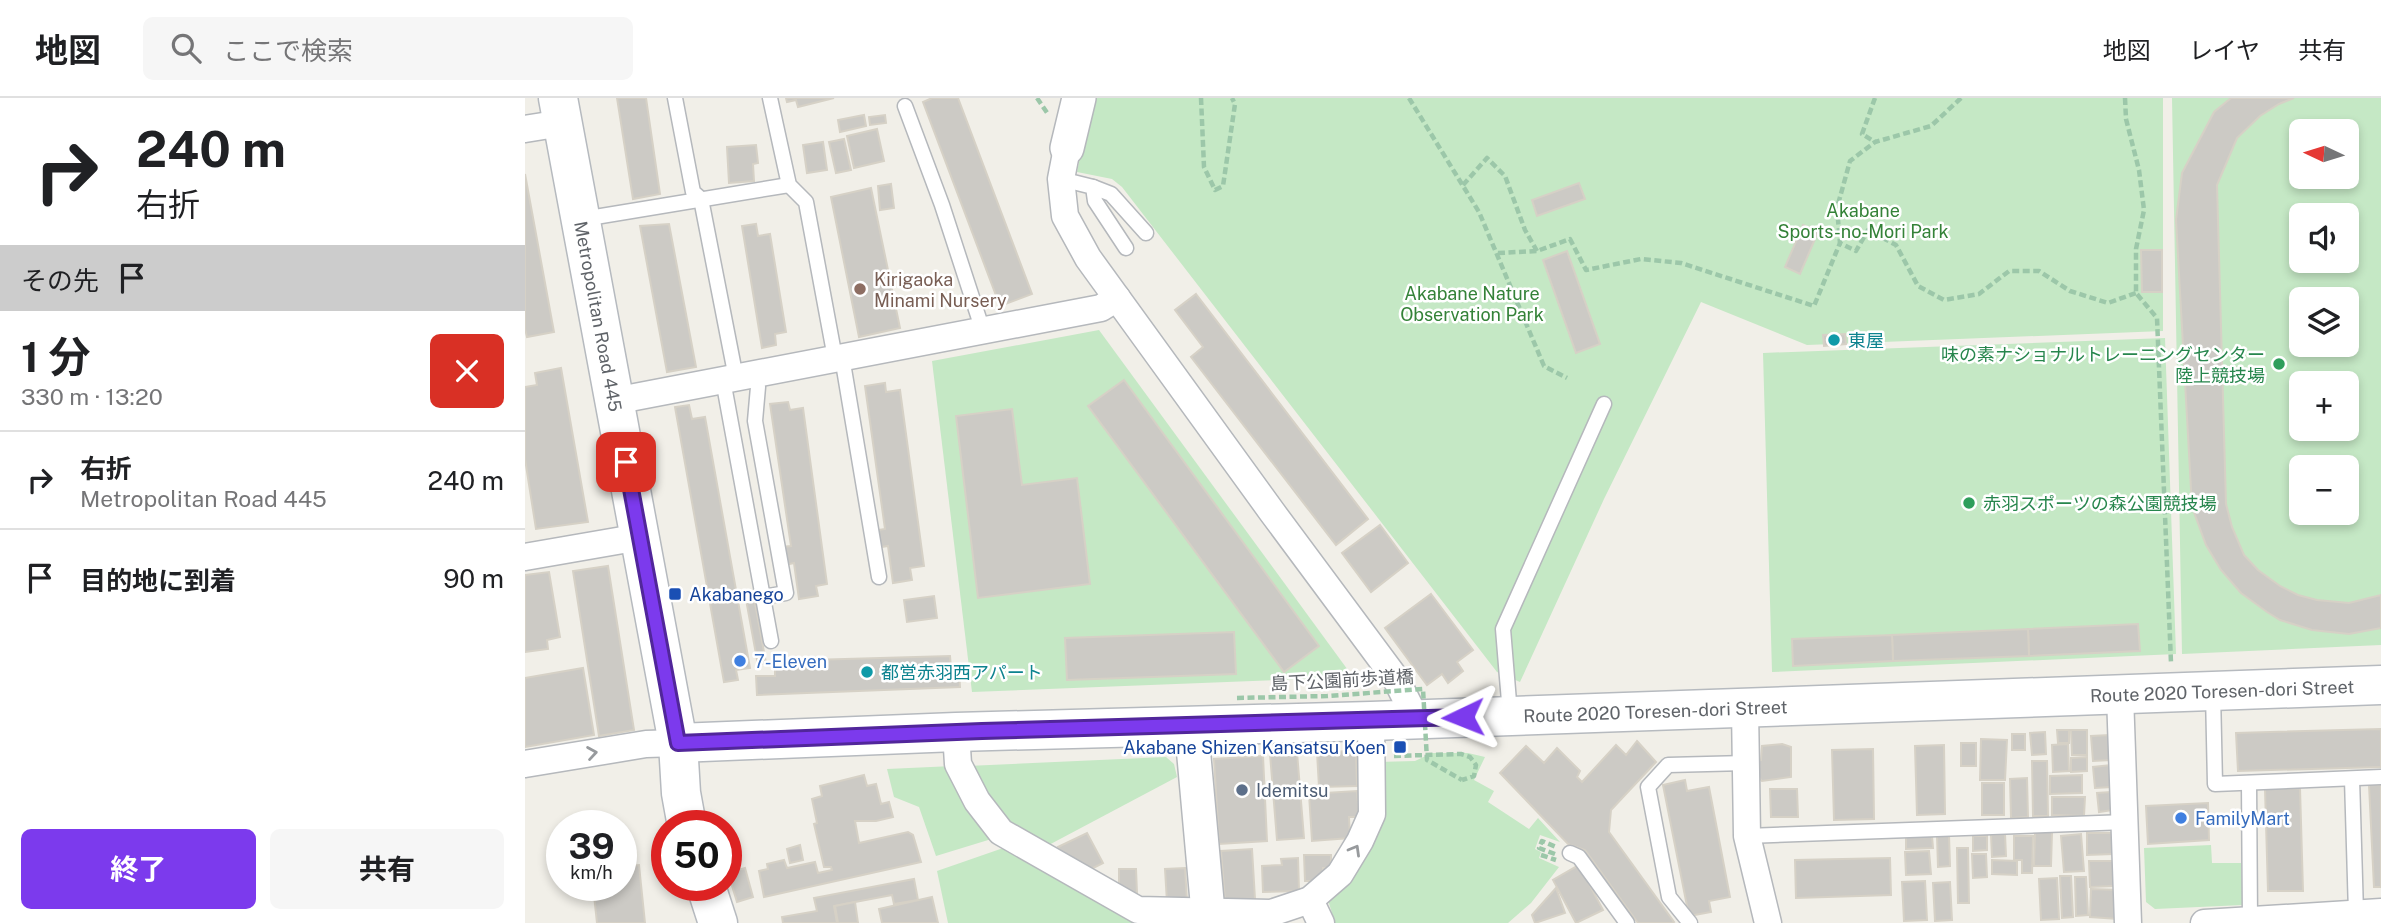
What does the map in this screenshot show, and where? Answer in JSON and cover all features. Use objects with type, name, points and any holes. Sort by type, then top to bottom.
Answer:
[{"type":"main road","name":"Metropolitan Road 445","points":[[560,111],[678,743],[684,810]]},
{"type":"main road","name":"Route 2020 Toresen-dori Street","points":[[678,743],[2381,685]]},
{"type":"main road","points":[[711,901],[718,923]]},
{"type":"street","points":[[1079,98],[1064,163],[1065,216],[1088,258],[1396,679],[1416,719]]},
{"type":"street","points":[[525,130],[560,111]]},
{"type":"street","points":[[614,401],[1101,308],[1117,298]]},
{"type":"street","points":[[525,557],[639,537]]},
{"type":"street","points":[[2120,695],[2128,923]]},
{"type":"street","points":[[1745,708],[1747,836],[1768,923]]},
{"type":"street","points":[[956,732],[958,764],[977,802],[1001,832],[1138,910],[1209,918],[1316,911],[1360,841],[1371,814],[1371,721]]},
{"type":"street","points":[[1191,724],[1209,918]]},
{"type":"street","points":[[525,764],[646,744],[678,743]]},
{"type":"street","points":[[2203,923],[2369,912]]},
{"type":"lane","points":[[675,98],[693,192],[701,199],[738,377],[763,597],[771,641]]},
{"type":"lane","points":[[770,98],[789,185],[806,202],[879,577]]},
{"type":"lane","points":[[905,106],[942,205],[983,331]]},
{"type":"lane","points":[[1064,163],[1093,187],[1111,194],[1146,233]]},
{"type":"lane","points":[[581,219],[789,185]]},
{"type":"lane","points":[[1093,187],[1095,201],[1126,248]]},
{"type":"lane","points":[[738,377],[758,387],[755,421],[786,593],[763,597]]},
{"type":"lane","points":[[1510,716],[1503,629],[1604,404]]},
{"type":"lane","points":[[2213,692],[2215,784],[2381,778]]},
{"type":"lane","points":[[1690,923],[1669,897],[1648,788],[1668,765],[1746,763]]},
{"type":"lane","points":[[2352,779],[2369,912]]},
{"type":"lane","points":[[2249,783],[2250,920]]},
{"type":"lane","points":[[1747,836],[2126,822]]},
{"type":"lane","points":[[1570,853],[1579,857],[1627,923]]},
{"type":"path","points":[[1037,98],[1050,117]]},
{"type":"path","points":[[1201,98],[1204,167],[1215,190],[1223,186],[1235,104],[1232,98]]},
{"type":"path","points":[[1409,98],[1479,212],[1544,366],[1567,378]]},
{"type":"path","points":[[1875,98],[1861,134],[1875,142]]},
{"type":"path","points":[[1498,253],[1537,251],[1570,239],[1586,270],[1641,259],[1681,263],[1814,306],[1840,243],[1837,208],[1850,161],[1875,142],[1931,126],[1961,98]]},
{"type":"path","points":[[2125,98],[2126,119],[2139,170],[2144,210],[2136,249],[2136,293],[2157,318],[2171,663]]},
{"type":"path","points":[[1463,185],[1487,158],[1505,176],[1525,230],[1537,251]]},
{"type":"path","points":[[1840,243],[1856,251],[1868,230],[1896,245],[1919,286],[1944,300],[1979,294],[2009,271],[2039,271],[2070,291],[2108,303],[2136,293]]},
{"type":"path","name":"島下公園前歩道橋","points":[[1237,698],[1327,696],[1423,689],[1427,760],[1462,779],[1474,776],[1476,765],[1471,757]]},
{"type":"path","points":[[1392,757],[1461,754],[1471,757],[1476,752]]},
{"type":"green space","name":"Akabane Nature Observation Park","points":[[1092,98],[2163,98],[2163,331],[1807,345],[1701,302],[1604,499],[1520,682],[1497,672],[1122,187],[1112,179],[1077,172]]},
{"type":"green space","name":"味の素ナショナルトレーニングセンター 陸上競技場","points":[[2172,98],[2381,98],[2381,645],[2182,654]]},
{"type":"green space","points":[[1099,330],[1353,677],[972,692],[932,361]]},
{"type":"green space","name":"赤羽スポーツの森公園競技場","points":[[2165,338],[2176,654],[1772,672],[1763,353]]},
{"type":"green space","points":[[1432,753],[1468,753],[1485,757],[1474,780],[1494,791],[1488,802],[1529,829],[1538,818],[1560,842],[1540,835],[1535,849],[1541,852],[1539,858],[1559,867],[1531,903],[1508,923],[1335,923],[1328,900],[1377,762],[1415,761]]},
{"type":"green space","points":[[1166,757],[1174,764],[1177,777],[1045,847],[1007,828],[967,766]]},
{"type":"green space","points":[[953,766],[998,837],[936,856],[919,807],[894,797],[887,769]]},
{"type":"green space","points":[[2211,845],[2212,863],[2241,863],[2243,905],[2155,909],[2146,902],[2144,848]]},
{"type":"green space","points":[[1009,846],[1135,917],[1136,923],[948,923],[937,871]]},
{"type":"building","points":[[617,98],[646,98],[660,194],[633,199]]},
{"type":"building","points":[[786,98],[834,98],[798,107],[796,100],[787,102]]},
{"type":"building","points":[[932,98],[958,98],[1032,294],[1000,306],[923,102]]},
{"type":"building","points":[[2231,98],[2294,98],[2260,116],[2237,138],[2217,185],[2226,504],[2232,527],[2244,555],[2258,570],[2298,595],[2349,603],[2381,595],[2381,628],[2349,634],[2312,630],[2280,620],[2267,612],[2241,593],[2221,570],[2206,545],[2192,507],[2176,220],[2182,173],[2214,112]]},
{"type":"building","points":[[864,115],[866,126],[840,132],[838,120]]},
{"type":"building","points":[[885,115],[886,123],[870,125],[869,117]]},
{"type":"building","points":[[877,129],[884,161],[854,168],[847,136]]},
{"type":"building","points":[[844,139],[851,170],[836,173],[829,142]]},
{"type":"building","points":[[823,142],[827,170],[807,173],[803,145]]},
{"type":"building","points":[[756,145],[758,163],[753,164],[754,181],[729,183],[727,147]]},
{"type":"building","points":[[525,174],[554,332],[527,337],[525,329]]},
{"type":"building","points":[[1579,183],[1585,199],[1537,216],[1532,200]]},
{"type":"building","points":[[891,184],[894,208],[880,210],[878,186]]},
{"type":"building","points":[[871,188],[900,328],[859,337],[831,197]]},
{"type":"building","points":[[669,224],[696,367],[667,372],[640,226]]},
{"type":"building","points":[[756,224],[758,236],[770,234],[786,332],[775,334],[776,345],[762,348],[742,226]]},
{"type":"building","points":[[1803,225],[1818,232],[1800,274],[1785,267]]},
{"type":"building","points":[[2141,250],[2162,250],[2162,292],[2142,292]]},
{"type":"building","points":[[1567,251],[1600,344],[1576,353],[1543,260]]},
{"type":"building","points":[[1196,294],[1368,519],[1336,545],[1191,357],[1203,347],[1175,310]]},
{"type":"building","name":"東屋","points":[[1845,334],[1846,344],[1824,346],[1823,335]]},
{"type":"building","points":[[561,368],[588,522],[536,529],[525,459],[525,387],[537,385],[535,373]]},
{"type":"building","points":[[1124,380],[1319,646],[1284,672],[1088,406]]},
{"type":"building","points":[[885,383],[886,392],[900,390],[924,566],[910,568],[912,580],[893,583],[888,546],[881,547],[878,530],[885,529],[865,386]]},
{"type":"building","points":[[788,402],[790,410],[803,408],[827,584],[816,586],[818,596],[799,599],[794,563],[785,565],[782,547],[791,546],[770,404]]},
{"type":"building","points":[[689,405],[692,419],[705,417],[750,668],[736,670],[738,680],[724,682],[675,407]]},
{"type":"building","points":[[1012,409],[1022,485],[1077,478],[1090,584],[978,598],[956,416]]},
{"type":"building","points":[[1380,525],[1408,563],[1371,592],[1342,553]]},
{"type":"building","points":[[608,566],[634,730],[599,736],[573,571]]},
{"type":"building","points":[[549,572],[560,637],[547,640],[548,649],[525,652],[525,575]]},
{"type":"building","points":[[753,592],[766,663],[758,665],[745,594]]},
{"type":"building","points":[[1431,594],[1473,650],[1457,662],[1463,671],[1448,683],[1442,674],[1427,685],[1385,628]]},
{"type":"building","points":[[934,596],[937,618],[907,622],[904,600]]},
{"type":"building","points":[[2138,624],[2140,651],[2029,656],[2028,629]]},
{"type":"building","points":[[2028,629],[2029,656],[1893,661],[1892,635]]},
{"type":"building","points":[[1234,632],[1236,674],[1067,680],[1065,638]]},
{"type":"building","points":[[1892,635],[1893,661],[1793,666],[1792,639]]},
{"type":"building","name":"都営赤羽西アパート","points":[[950,656],[951,668],[959,668],[960,687],[757,695],[756,676],[775,676],[775,661]]},
{"type":"building","points":[[583,668],[594,735],[525,747],[525,678]]},
{"type":"building","points":[[2381,729],[2381,767],[2238,771],[2236,733]]},
{"type":"building","points":[[2057,730],[2069,730],[2069,743],[2058,743]]},
{"type":"building","points":[[2071,730],[2087,730],[2087,755],[2072,755]]},
{"type":"building","points":[[2045,732],[2046,754],[2032,755],[2030,733]]},
{"type":"building","points":[[2012,734],[2025,734],[2025,750],[2012,750]]},
{"type":"building","points":[[2110,735],[2111,760],[2093,761],[2091,736]]},
{"type":"building","points":[[1981,739],[2007,740],[2005,780],[1980,780]]},
{"type":"building","points":[[1637,741],[1656,762],[1611,810],[1609,832],[1674,922],[1672,923],[1638,923],[1585,850],[1568,844],[1500,773],[1526,746],[1544,763],[1557,748],[1580,771],[1577,777],[1582,782],[1616,745],[1626,755]]},
{"type":"building","points":[[1961,743],[1976,743],[1976,766],[1961,766]]},
{"type":"building","points":[[1782,744],[1791,747],[1791,777],[1762,781],[1758,776],[1758,760],[1761,760],[1762,746]]},
{"type":"building","points":[[2068,744],[2069,771],[2053,772],[2052,745]]},
{"type":"building","points":[[1944,745],[1945,814],[1917,815],[1915,746]]},
{"type":"building","points":[[1873,749],[1874,819],[1834,820],[1832,750]]},
{"type":"building","points":[[1356,751],[1357,786],[1319,787],[1317,752]]},
{"type":"building","points":[[1297,752],[1304,838],[1277,840],[1270,754]]},
{"type":"building","points":[[1263,756],[1267,841],[1219,844],[1214,759]]},
{"type":"building","points":[[2087,757],[2087,771],[2071,772],[2071,758]]},
{"type":"building","points":[[2032,761],[2047,761],[2048,816],[2033,816]]},
{"type":"building","points":[[2111,765],[2112,787],[2095,788],[2093,767]]},
{"type":"building","points":[[864,775],[867,786],[876,784],[881,804],[889,802],[893,817],[876,821],[855,821],[859,843],[908,832],[913,835],[921,862],[764,897],[759,871],[768,869],[767,864],[784,860],[787,868],[815,862],[818,873],[832,870],[831,867],[824,867],[814,824],[817,823],[812,799],[822,796],[820,786]]},
{"type":"building","points":[[2082,775],[2082,793],[2050,794],[2050,776]]},
{"type":"building","points":[[2027,778],[2028,817],[2011,818],[2010,779]]},
{"type":"building","points":[[1685,780],[1687,791],[1709,787],[1730,897],[1709,901],[1711,912],[1689,916],[1663,785]]},
{"type":"building","points":[[1982,783],[2004,783],[2004,815],[1982,815]]},
{"type":"building","points":[[2369,785],[2381,785],[2381,887],[2374,887]]},
{"type":"building","points":[[2300,788],[2303,891],[2268,891],[2265,789]]},
{"type":"building","points":[[1770,789],[1797,789],[1798,817],[1771,817]]},
{"type":"building","points":[[1357,791],[1359,817],[1349,817],[1350,838],[1312,841],[1309,794]]},
{"type":"building","points":[[2111,792],[2113,810],[2099,812],[2097,793]]},
{"type":"building","points":[[2052,797],[2085,797],[2084,816],[2052,815]]},
{"type":"building","points":[[2208,803],[2209,840],[2148,844],[2146,806]]},
{"type":"building","points":[[2035,832],[2052,832],[2051,866],[2034,866]]},
{"type":"building","points":[[1087,833],[1103,863],[1089,870],[1064,856],[1058,847]]},
{"type":"building","points":[[2087,833],[2113,833],[2113,854],[2087,855]]},
{"type":"building","points":[[2005,834],[2006,856],[1992,857],[1991,835]]},
{"type":"building","points":[[2081,834],[2084,871],[2064,872],[2061,836]]},
{"type":"building","points":[[1937,835],[1949,835],[1950,866],[1938,867]]},
{"type":"building","points":[[1906,836],[1932,836],[1933,848],[1906,849]]},
{"type":"building","points":[[1973,836],[1987,836],[1987,850],[1973,851]]},
{"type":"building","points":[[2014,836],[2033,836],[2032,873],[2022,873],[2022,860],[2014,860]]},
{"type":"building","points":[[800,845],[803,860],[790,863],[787,849]]},
{"type":"building","points":[[1957,848],[1968,848],[1969,903],[1958,903]]},
{"type":"building","points":[[1252,849],[1255,899],[1225,901],[1221,851]]},
{"type":"building","points":[[1929,851],[1931,874],[1906,875],[1905,852]]},
{"type":"building","points":[[1972,854],[1986,854],[1987,877],[1973,878]]},
{"type":"building","points":[[1304,855],[1331,855],[1331,868],[1323,868],[1323,881],[1305,881]]},
{"type":"building","points":[[1298,858],[1299,891],[1263,892],[1262,866],[1282,865],[1281,859]]},
{"type":"building","points":[[1890,858],[1891,895],[1796,898],[1795,860]]},
{"type":"building","points":[[1992,860],[2017,861],[2017,875],[1992,874]]},
{"type":"building","points":[[2089,861],[2114,861],[2114,886],[2090,887]]},
{"type":"building","points":[[637,865],[645,923],[597,923],[595,901],[637,901]]},
{"type":"building","points":[[1579,865],[1603,910],[1576,923],[1553,880]]},
{"type":"building","points":[[745,868],[753,897],[742,900],[742,869]]},
{"type":"building","points":[[1185,868],[1187,901],[1167,902],[1165,869]]},
{"type":"building","points":[[1119,869],[1136,869],[1137,893],[1119,893]]},
{"type":"building","points":[[2060,876],[2071,876],[2073,917],[2062,918]]},
{"type":"building","points":[[2075,877],[2086,877],[2088,915],[2076,916]]},
{"type":"building","points":[[2057,878],[2059,919],[2041,920],[2039,879]]},
{"type":"building","points":[[914,879],[918,900],[894,904],[892,895],[834,906],[837,923],[783,923],[782,917],[817,911],[814,898]]},
{"type":"building","points":[[1925,881],[1927,920],[1904,921],[1902,882]]},
{"type":"building","points":[[1950,882],[1952,920],[1935,921],[1933,883]]},
{"type":"building","points":[[1556,888],[1565,913],[1535,923],[1532,915]]},
{"type":"building","points":[[2091,889],[2120,890],[2118,919],[2090,917]]},
{"type":"building","points":[[932,897],[938,923],[882,923],[879,909]]},
{"type":"building","points":[[855,902],[858,923],[838,923],[835,906]]},
{"type":"place","name":"Kirigaoka Minami Nursery","points":[[860,289]]},
{"type":"place","name":"東屋","points":[[1834,340]]},
{"type":"place","name":"味の素ナショナルトレーニングセンター 陸上競技場","points":[[2279,364]]},
{"type":"place","name":"赤羽スポーツの森公園競技場","points":[[1969,503]]},
{"type":"place","name":"Akabanego","points":[[675,594]]},
{"type":"place","name":"7-Eleven","points":[[740,661]]},
{"type":"place","name":"都営赤羽西アパート","points":[[867,672]]},
{"type":"place","name":"Akabane Shizen Kansatsu Koen","points":[[1400,747]]},
{"type":"place","name":"Idemitsu","points":[[1242,790]]},
{"type":"place","name":"FamilyMart","points":[[2181,818]]},
{"type":"route","points":[[626,462],[678,743],[1463,717]]},
{"type":"park label","name":"Akabane Sports-no-Mori Park","points":[[1863,220]]}]
